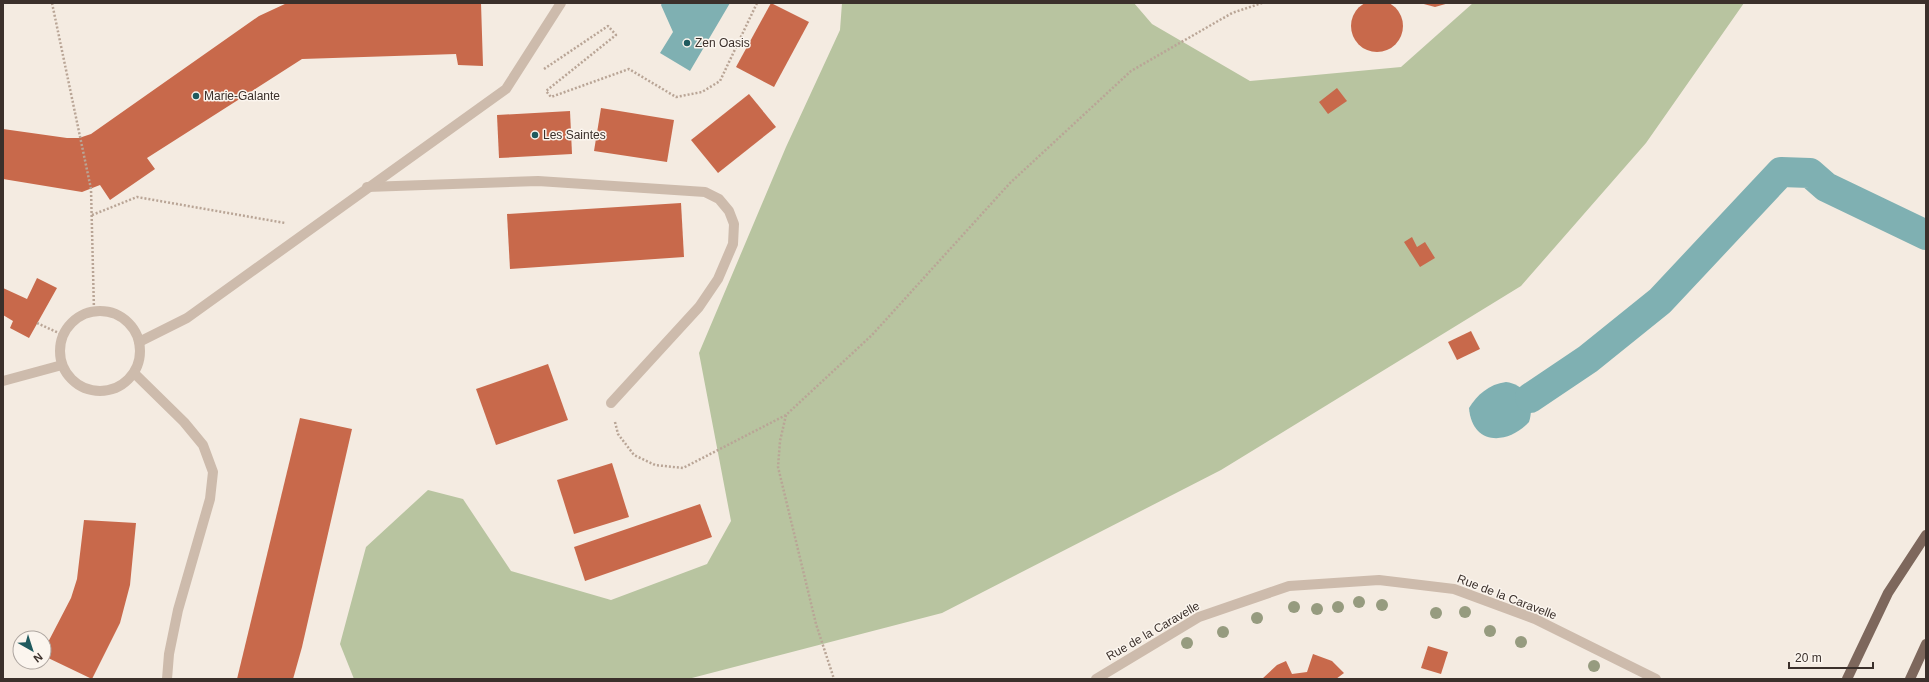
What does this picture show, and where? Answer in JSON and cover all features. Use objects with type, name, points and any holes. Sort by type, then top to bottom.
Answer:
[{"type":"main road","points":[[1847,679],[1888,592],[1926,535]]},
{"type":"main road","points":[[1910,679],[1926,644]]},
{"type":"street","points":[[140,342],[187,318],[311,227],[506,89],[561,3]]},
{"type":"street","points":[[367,188],[538,181],[705,192],[719,199],[729,211],[734,224],[734,231],[733,244],[718,279],[699,307],[611,403]]},
{"type":"street","points":[[94,311],[106,311],[117,314],[128,321],[135,330],[140,342],[138,363],[134,373],[125,383],[114,389],[102,392],[89,390],[77,385],[68,377],[62,365],[60,346],[62,335],[70,324],[81,316],[94,311]]},
{"type":"street","points":[[3,381],[62,365]]},
{"type":"street","points":[[134,373],[184,422],[203,445],[213,472],[210,499],[178,610],[169,654],[167,679]]},
{"type":"street","name":"Rue de la Caravelle","points":[[1096,679],[1199,617],[1289,586],[1379,580],[1454,589],[1536,620],[1656,679]]},
{"type":"path","points":[[52,3],[91,189],[94,311]]},
{"type":"path","points":[[543,70],[608,26],[616,35],[546,91],[551,97],[629,69],[676,97],[702,92],[720,81],[757,3]]},
{"type":"path","points":[[611,403],[618,434],[634,456],[655,465],[683,468],[786,415],[872,335],[1010,183],[1131,71],[1232,13],[1262,3]]},
{"type":"path","points":[[92,214],[138,197],[311,227]]},
{"type":"path","points":[[37,323],[62,335]]},
{"type":"path","points":[[786,415],[780,441],[778,467],[816,624],[834,679]]},
{"type":"green space","points":[[842,3],[1134,3],[1152,24],[1250,81],[1401,67],[1473,3],[1744,3],[1646,143],[1521,286],[1221,470],[942,613],[688,679],[354,679],[340,644],[366,547],[428,490],[463,499],[511,571],[611,600],[707,564],[731,521],[699,353],[786,147],[840,30]]},
{"type":"water","name":"Zen Oasis","points":[[662,3],[730,3],[690,71],[660,53],[673,32],[661,5]]},
{"type":"water","points":[[1506,382],[1519,387],[1528,396],[1531,415],[1529,422],[1521,430],[1502,438],[1492,438],[1484,435],[1477,429],[1472,420],[1469,408],[1484,391],[1494,385]]},
{"type":"building","points":[[1377,0],[1387,2],[1395,8],[1401,16],[1403,26],[1401,36],[1395,44],[1387,50],[1377,52],[1367,50],[1359,44],[1353,36],[1351,26],[1353,16],[1359,8],[1367,2]]},
{"type":"building","name":"Marie-Galante","points":[[287,3],[481,3],[483,66],[458,65],[456,54],[302,59],[147,158],[155,169],[110,200],[100,185],[82,192],[3,179],[3,129],[67,138],[79,138],[91,134],[259,16]]},
{"type":"building","points":[[771,3],[809,22],[774,87],[736,67]]},
{"type":"building","points":[[1420,3],[1449,3],[1435,7]]},
{"type":"building","points":[[1337,88],[1347,101],[1328,114],[1319,102]]},
{"type":"building","points":[[749,94],[776,127],[718,173],[691,140]]},
{"type":"building","points":[[601,108],[674,120],[667,162],[594,151]]},
{"type":"building","name":"Les Saintes","points":[[570,111],[572,154],[499,158],[497,115]]},
{"type":"building","points":[[681,203],[684,257],[510,269],[507,214]]},
{"type":"building","points":[[1412,237],[1417,247],[1425,242],[1435,258],[1420,267],[1404,242]]},
{"type":"building","points":[[37,278],[57,288],[29,338],[10,328],[13,321],[3,315],[3,288],[27,299]]},
{"type":"building","points":[[1471,331],[1480,349],[1457,360],[1448,342]]},
{"type":"building","points":[[548,364],[568,420],[496,445],[476,389]]},
{"type":"building","points":[[300,418],[352,429],[302,647],[293,679],[237,679]]},
{"type":"building","points":[[612,463],[629,517],[574,534],[557,480]]},
{"type":"building","points":[[700,504],[712,537],[585,581],[574,547]]},
{"type":"building","points":[[84,520],[136,523],[130,585],[120,623],[92,679],[52,660],[52,635],[71,598],[77,579]]},
{"type":"building","points":[[1428,646],[1448,652],[1441,674],[1421,668]]},
{"type":"building","points":[[1313,654],[1332,661],[1344,673],[1336,679],[1262,679],[1277,665],[1286,661],[1292,674],[1307,672]]},
{"type":"waterway","points":[[1530,398],[1588,359],[1660,301],[1781,172],[1810,173],[1826,187],[1926,235]]},
{"type":"place","name":"Zen Oasis","points":[[687,43]]},
{"type":"place","name":"Marie-Galante","points":[[196,96]]},
{"type":"place","name":"Les Saintes","points":[[535,135]]}]
